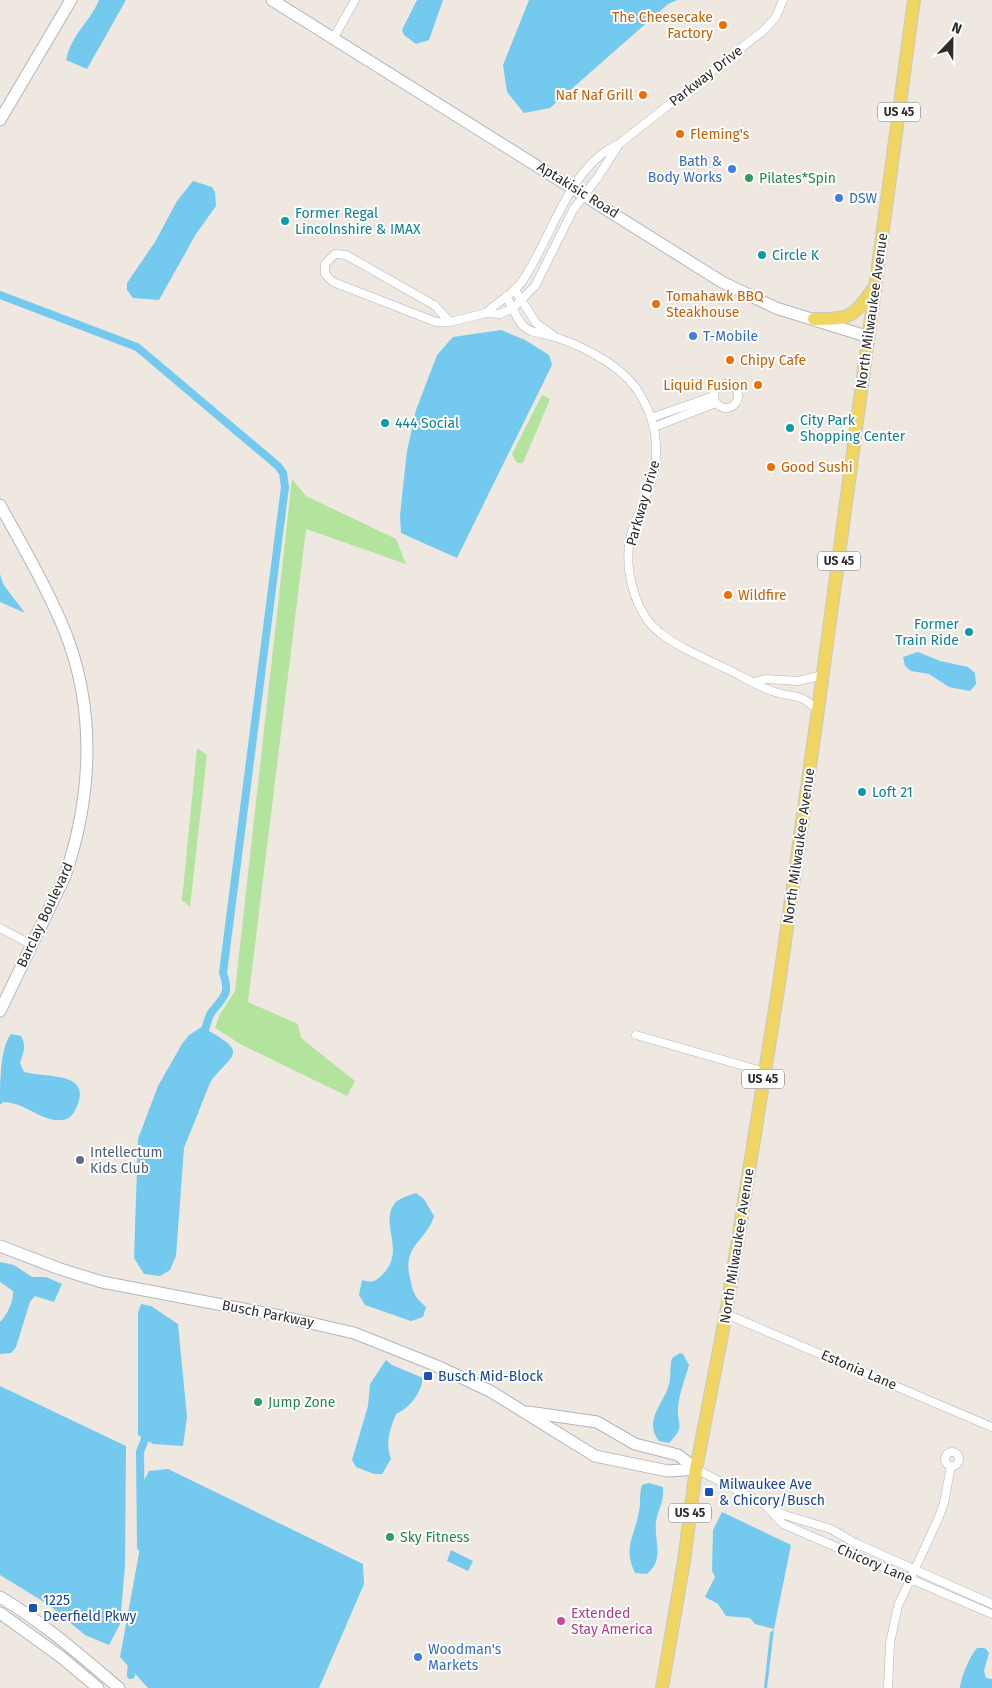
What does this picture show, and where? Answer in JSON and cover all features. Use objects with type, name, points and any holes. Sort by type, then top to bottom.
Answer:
[{"type":"main road","name":"North Milwaukee Avenue","points":[[662,1688],[684,1561],[696,1469],[726,1314],[765,1072],[823,675],[914,0]]},
{"type":"main road","points":[[814,320],[842,319],[855,312],[876,286]]},
{"type":"street","points":[[0,120],[70,0]]},
{"type":"street","name":"Aptakisic Road","points":[[272,0],[574,187],[722,282],[776,308],[869,336]]},
{"type":"street","points":[[333,39],[355,0]]},
{"type":"street","name":"Parkway Drive","points":[[486,313],[515,290],[536,260],[562,203],[605,150],[619,144],[763,31],[776,16],[784,0]]},
{"type":"street","name":"Parkway Drive","points":[[450,322],[434,306],[346,255],[336,254],[325,264],[325,274],[333,282],[427,320],[450,322],[486,313],[500,314],[513,308],[536,286],[573,210],[586,195],[619,144]]},
{"type":"street","name":"Parkway Drive","points":[[515,290],[536,323],[555,337]]},
{"type":"street","name":"Parkway Drive","points":[[506,296],[523,326],[533,332],[555,337],[584,350],[624,376],[640,394],[651,418],[657,452],[654,473],[635,520],[630,540],[628,561],[637,600],[645,616],[659,632],[683,648],[774,692],[802,696],[818,710]]},
{"type":"street","points":[[651,418],[715,399],[654,427]]},
{"type":"street","name":"Barclay Boulevard","points":[[0,505],[65,633],[76,664],[86,713],[87,770],[80,827],[65,876],[0,1011]]},
{"type":"street","name":"Parkway Drive","points":[[754,682],[765,679],[798,682],[823,675]]},
{"type":"street","points":[[0,928],[32,945]]},
{"type":"street","points":[[636,1035],[765,1072]]},
{"type":"street","name":"Busch Parkway","points":[[0,1246],[52,1266],[102,1282],[280,1316],[354,1333],[437,1366],[490,1391],[527,1412],[545,1427],[595,1456],[668,1471],[696,1469]]},
{"type":"street","name":"Estonia Lane","points":[[726,1314],[992,1427]]},
{"type":"street","name":"Busch Parkway","points":[[527,1412],[597,1422],[635,1444],[678,1455],[696,1469]]},
{"type":"street","points":[[888,1688],[894,1621],[909,1578],[944,1504],[951,1466]]},
{"type":"street","name":"Chicory Lane","points":[[696,1469],[785,1515],[831,1529],[855,1544],[992,1604]]},
{"type":"street","name":"Chicory Lane","points":[[765,1504],[772,1515],[783,1524],[992,1614]]},
{"type":"street","points":[[813,1538],[818,1526]]},
{"type":"street","points":[[0,1597],[68,1645],[118,1688]]},
{"type":"street","points":[[0,1613],[62,1656],[98,1688]]},
{"type":"green space","points":[[542,395],[550,399],[523,463],[517,463],[512,454]]},
{"type":"green space","points":[[292,479],[306,496],[396,539],[406,564],[306,529],[248,1002],[298,1024],[301,1038],[355,1081],[347,1096],[242,1045],[215,1028],[219,1016],[235,991]]},
{"type":"green space","points":[[197,748],[207,755],[190,907],[182,900]]},
{"type":"water","points":[[99,0],[126,0],[87,69],[66,60],[73,42]]},
{"type":"water","points":[[417,0],[443,0],[429,40],[416,44],[404,35],[402,30]]},
{"type":"water","points":[[529,0],[677,0],[668,4],[550,108],[524,113],[507,92],[503,65]]},
{"type":"water","points":[[193,181],[212,187],[215,192],[216,206],[196,234],[159,300],[133,298],[127,290],[127,283],[155,242],[177,201]]},
{"type":"water","points":[[501,330],[525,340],[549,355],[552,365],[457,558],[401,533],[400,515],[407,451],[416,410],[437,355],[453,337]]},
{"type":"water","points":[[0,574],[3,584],[25,613],[0,602]]},
{"type":"water","points":[[918,652],[940,661],[968,667],[975,673],[976,684],[970,691],[949,687],[929,674],[911,671],[905,666],[903,657]]},
{"type":"water","points":[[208,1023],[209,1031],[230,1045],[233,1051],[232,1056],[210,1083],[184,1148],[176,1256],[170,1270],[160,1276],[144,1274],[134,1258],[138,1139],[158,1086],[182,1044],[189,1035]]},
{"type":"water","points":[[11,1034],[21,1036],[23,1040],[24,1050],[20,1063],[24,1072],[64,1078],[72,1081],[78,1087],[80,1095],[77,1106],[69,1118],[54,1120],[19,1105],[3,1102],[0,1105],[3,1057],[7,1040]]},
{"type":"water","points":[[416,1193],[424,1199],[434,1216],[409,1258],[408,1267],[413,1291],[426,1307],[423,1317],[411,1321],[365,1305],[359,1295],[362,1280],[371,1282],[375,1280],[389,1266],[393,1248],[390,1214],[393,1206],[400,1199]]},
{"type":"water","points":[[0,1262],[14,1265],[32,1277],[46,1277],[62,1284],[54,1302],[35,1296],[30,1302],[16,1347],[11,1353],[0,1354],[0,1322],[9,1308],[13,1291],[0,1282]]},
{"type":"water","points":[[141,1304],[151,1306],[178,1324],[187,1417],[183,1446],[153,1444],[138,1435],[138,1313]]},
{"type":"water","points":[[680,1353],[683,1354],[689,1365],[679,1403],[680,1426],[669,1443],[659,1441],[655,1434],[653,1421],[668,1388],[672,1358]]},
{"type":"water","points":[[386,1360],[392,1365],[423,1378],[420,1389],[414,1399],[406,1408],[396,1414],[388,1442],[391,1459],[382,1474],[374,1474],[356,1467],[352,1460],[368,1406],[370,1384]]},
{"type":"water","points":[[0,1386],[126,1446],[125,1565],[120,1624],[109,1645],[85,1635],[49,1605],[0,1575]]},
{"type":"water","points":[[168,1469],[363,1564],[364,1584],[319,1688],[148,1688],[120,1657],[142,1537],[141,1486],[149,1471]]},
{"type":"water","points":[[649,1483],[663,1487],[663,1498],[656,1522],[658,1550],[656,1562],[647,1574],[635,1573],[630,1556],[631,1542],[639,1512],[642,1485]]},
{"type":"water","points":[[722,1512],[791,1545],[774,1629],[755,1624],[750,1618],[726,1616],[718,1604],[705,1597],[715,1577],[712,1571],[713,1530]]},
{"type":"water","points":[[451,1550],[473,1561],[468,1571],[447,1561]]},
{"type":"water","points":[[774,1629],[767,1688],[764,1688],[770,1633]]},
{"type":"water","points":[[977,1648],[985,1648],[989,1653],[984,1671],[986,1678],[992,1679],[992,1688],[960,1688],[966,1667]]},
{"type":"waterway","points":[[0,295],[137,347],[278,466],[283,473],[285,487],[223,973],[226,991],[211,1013],[204,1033]]},
{"type":"waterway","points":[[141,1547],[140,1452],[145,1439],[145,1429]]},
{"type":"waterway","points":[[131,1675],[132,1660]]},
{"type":"place","name":"The Cheesecake Factory","points":[[723,25]]},
{"type":"place","name":"Naf Naf Grill","points":[[643,95]]},
{"type":"place","name":"Fleming's","points":[[680,134]]},
{"type":"place","name":"Bath & Body Works","points":[[732,169]]},
{"type":"place","name":"Pilates*Spin","points":[[749,178]]},
{"type":"place","name":"DSW","points":[[839,198]]},
{"type":"place","name":"Former Regal Lincolnshire & IMAX","points":[[285,221]]},
{"type":"place","name":"Circle K","points":[[762,255]]},
{"type":"place","name":"Tomahawk BBQ Steakhouse","points":[[656,304]]},
{"type":"place","name":"T-Mobile","points":[[693,336]]},
{"type":"place","name":"Chipy Cafe","points":[[730,360]]},
{"type":"place","name":"Liquid Fusion","points":[[758,385]]},
{"type":"place","name":"444 Social","points":[[385,423]]},
{"type":"place","name":"City Park Shopping Center","points":[[790,428]]},
{"type":"place","name":"Good Sushi","points":[[771,467]]},
{"type":"place","name":"Wildfire","points":[[728,595]]},
{"type":"place","name":"Former Train Ride","points":[[969,632]]},
{"type":"place","name":"Loft 21","points":[[862,792]]},
{"type":"place","name":"Intellectum Kids Club","points":[[80,1160]]},
{"type":"place","name":"Busch Mid-Block","points":[[428,1376]]},
{"type":"place","name":"Jump Zone","points":[[258,1402]]},
{"type":"place","name":"Milwaukee Ave & Chicory/Busch","points":[[709,1492]]},
{"type":"place","name":"Sky Fitness","points":[[390,1537]]},
{"type":"place","name":"1225 Deerfield Pkwy","points":[[33,1608]]},
{"type":"place","name":"Extended Stay America","points":[[561,1621]]},
{"type":"place","name":"Woodman's Markets","points":[[418,1657]]}]
